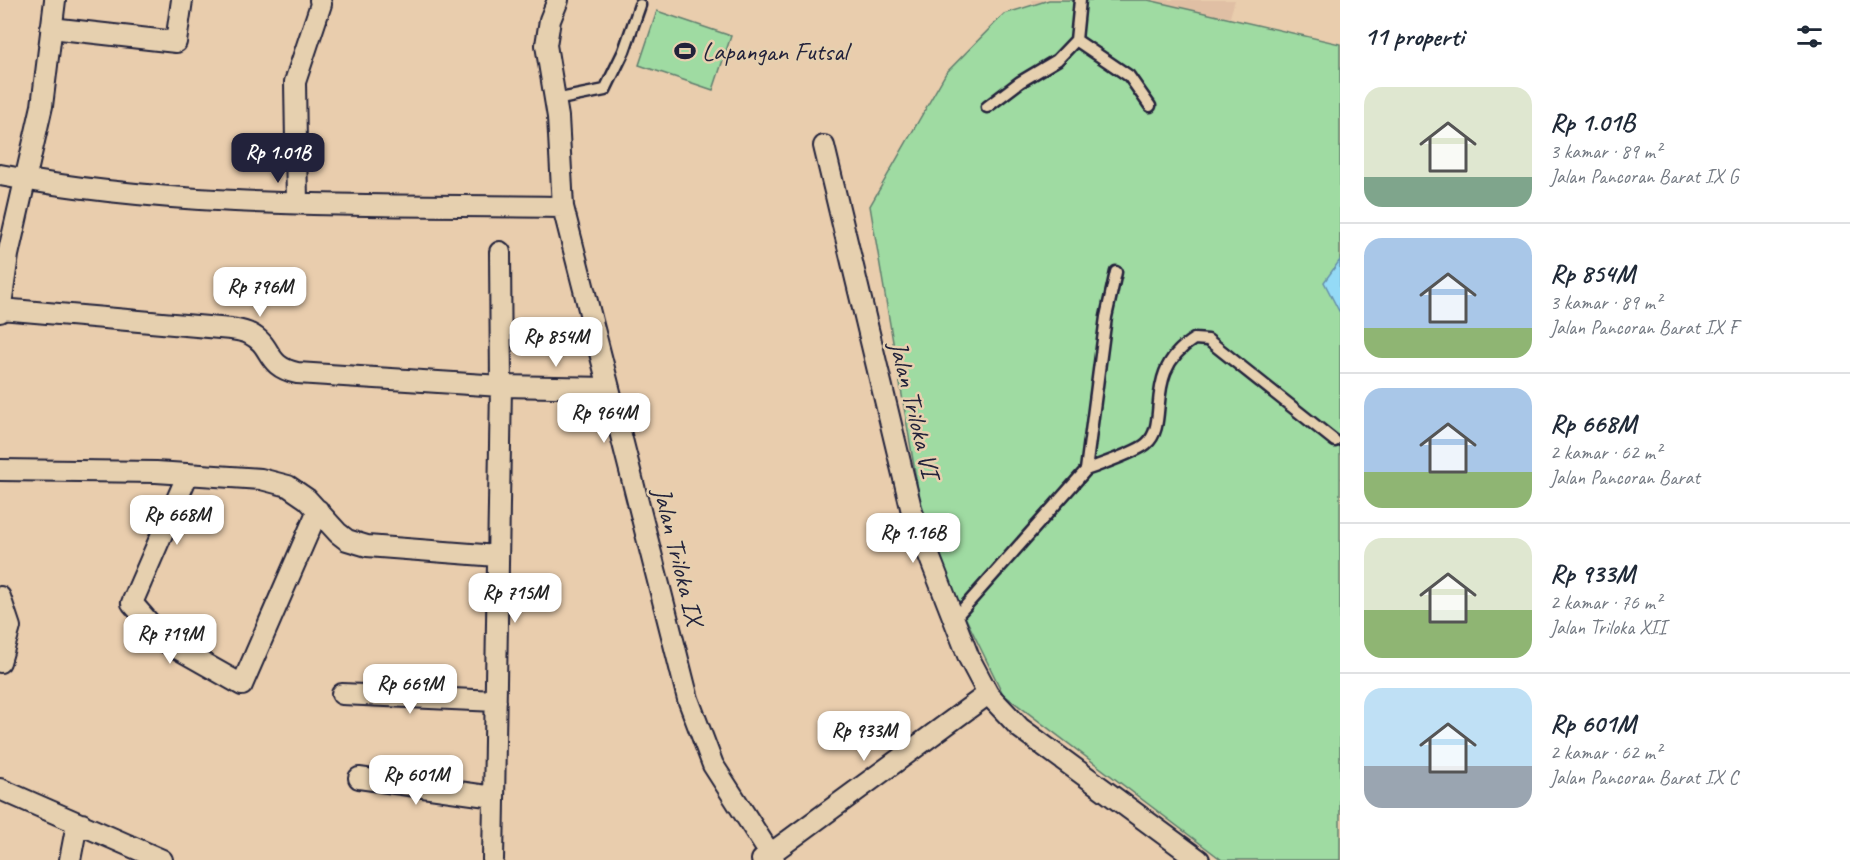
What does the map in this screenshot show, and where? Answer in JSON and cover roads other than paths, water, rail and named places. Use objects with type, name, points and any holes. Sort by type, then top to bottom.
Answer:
[{"type":"street","points":[[55,0],[42,106],[24,179],[0,310],[231,329],[250,334],[262,343],[274,363],[283,370],[297,373],[501,386],[609,388]]},
{"type":"street","points":[[51,28],[176,42],[182,0]]},
{"type":"street","points":[[297,203],[295,82],[321,4],[320,0]]},
{"type":"street","name":"Jalan Triloka IX","points":[[558,0],[550,20],[546,45],[555,99],[563,207],[687,699],[713,765],[768,858]]},
{"type":"street","name":"Jalan Triloka VI","points":[[824,146],[912,512],[969,658],[988,694],[1020,728],[1199,860]]},
{"type":"street","points":[[0,175],[116,193],[218,202],[563,207]]},
{"type":"street","points":[[492,860],[501,386],[500,252]]},
{"type":"street","points":[[0,470],[188,474],[261,479],[288,486],[318,510],[347,540],[367,546],[498,556]]},
{"type":"street","points":[[188,474],[132,603],[166,642],[242,685],[318,510]]},
{"type":"street","points":[[0,663],[10,627],[1,604]]},
{"type":"street","points":[[342,694],[496,701]]},
{"type":"street","points":[[768,858],[988,694]]},
{"type":"street","points":[[359,778],[494,797]]},
{"type":"street","points":[[0,789],[162,860]]},
{"type":"street","points":[[70,860],[75,834],[82,824]]},
{"type":"lane","points":[[987,107],[1020,82],[1058,60],[1077,40],[1080,0]]},
{"type":"lane","points":[[555,99],[605,90],[624,51],[640,4]]},
{"type":"lane","points":[[1077,40],[1129,76],[1150,106]]},
{"type":"lane","points":[[1086,470],[1106,316],[1116,272]]},
{"type":"lane","points":[[954,619],[1086,470],[1147,444],[1155,429],[1159,391],[1165,368],[1173,356],[1194,339],[1208,340],[1335,441]]},
{"type":"water","points":[[1340,260],[1340,313],[1324,282]]},
{"type":"place","name":"Lapangan Futsal","points":[[685,51]]}]
